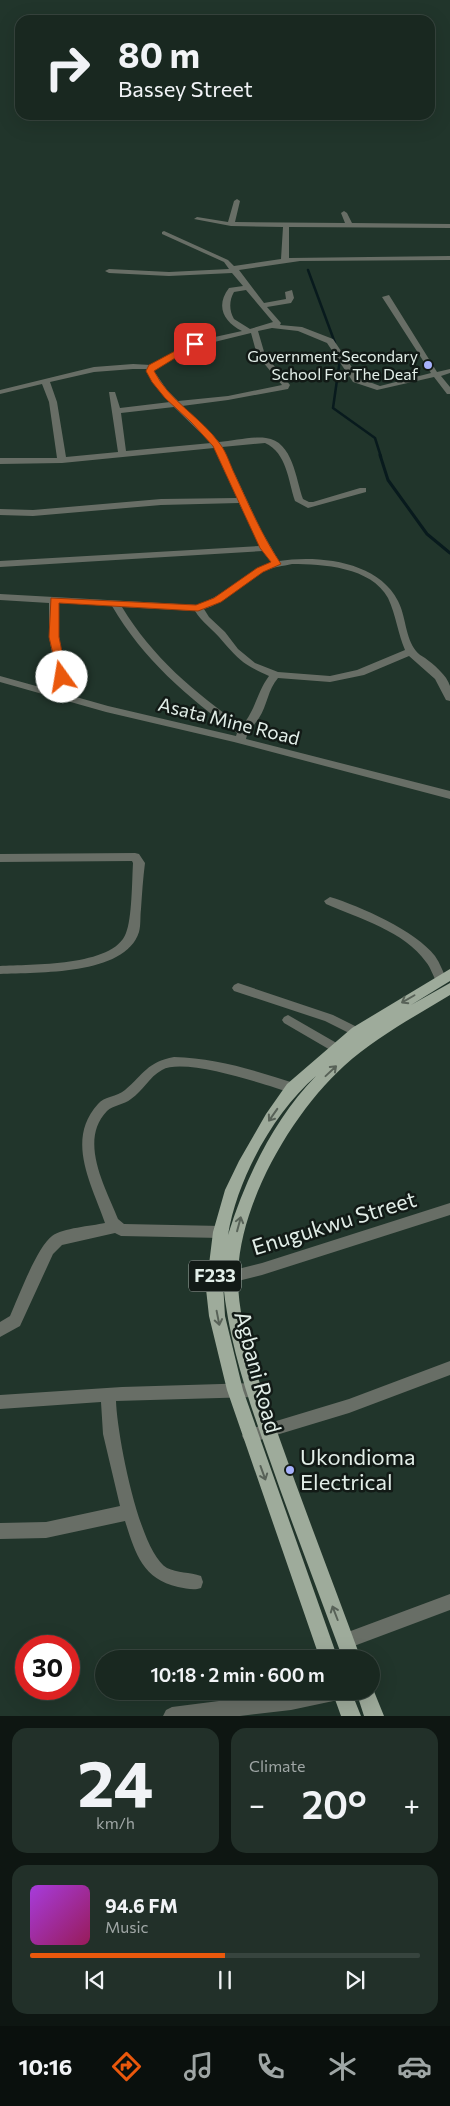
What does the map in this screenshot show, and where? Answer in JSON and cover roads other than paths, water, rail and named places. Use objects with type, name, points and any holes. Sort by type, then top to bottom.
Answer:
[{"type":"main road","name":"Agbani Road","points":[[326,1650],[235,1390],[217,1316],[214,1289],[221,1232],[233,1190],[246,1161],[270,1118],[292,1088],[336,1048],[357,1032],[447,981]]},
{"type":"main road","name":"Agbani Road","points":[[349,1650],[254,1390],[235,1321],[230,1277],[234,1247],[242,1214],[276,1142],[305,1097],[355,1049],[447,981]]},
{"type":"main road","points":[[344,1700],[350,1716]]},
{"type":"main road","points":[[368,1700],[374,1716]]},
{"type":"street","points":[[231,224],[237,201]]},
{"type":"street","points":[[344,213],[350,226]]},
{"type":"street","points":[[197,219],[231,224],[286,226],[450,226]]},
{"type":"street","points":[[285,260],[286,226]]},
{"type":"street","points":[[164,233],[214,254],[235,270],[277,323],[272,326]]},
{"type":"street","points":[[108,271],[169,274],[235,270],[285,260],[377,257],[450,258]]},
{"type":"street","points":[[117,411],[228,398],[285,387],[286,385],[261,356],[252,331],[231,322],[228,317],[227,298],[232,290],[249,287]]},
{"type":"street","points":[[263,305],[288,301],[290,298],[289,292]]},
{"type":"street","points":[[386,296],[436,374],[450,392]]},
{"type":"street","points":[[0,392],[78,372],[152,367],[195,344],[272,326],[299,328],[330,341],[356,380],[380,388],[450,371]]},
{"type":"street","points":[[152,367],[150,371],[155,380],[217,445],[265,548],[276,564]]},
{"type":"street","points":[[45,380],[53,402],[62,460]]},
{"type":"street","points":[[112,394],[117,411],[122,453]]},
{"type":"street","points":[[1,458],[62,460],[266,440],[273,442],[288,460],[296,493],[299,501],[304,504],[314,504],[363,490]]},
{"type":"street","points":[[0,512],[34,513],[161,502],[243,500]]},
{"type":"street","points":[[0,564],[265,548]]},
{"type":"street","points":[[0,597],[116,605],[198,608],[218,600],[260,570],[276,564],[304,562],[341,566],[364,574],[379,583],[388,592],[396,605],[410,652],[440,678],[447,688],[450,698]]},
{"type":"street","points":[[54,600],[54,637],[63,684],[56,695]]},
{"type":"street","points":[[116,605],[142,645],[176,680],[241,736],[255,716],[267,687],[276,675]]},
{"type":"street","points":[[198,608],[205,618],[222,634],[235,652],[252,665],[276,675],[330,680],[360,673],[410,652]]},
{"type":"street","name":"Asata Mine Road","points":[[0,679],[133,716],[241,736],[450,795]]},
{"type":"street","points":[[0,858],[134,857],[138,861],[133,931],[121,950],[97,959],[75,963],[0,970]]},
{"type":"street","points":[[330,901],[396,931],[418,946],[429,956],[447,981]]},
{"type":"street","points":[[238,988],[329,1018],[357,1032]]},
{"type":"street","points":[[288,1020],[336,1048]]},
{"type":"street","points":[[221,1232],[121,1230],[115,1227],[88,1161],[89,1139],[92,1128],[103,1106],[129,1095],[150,1071],[172,1061],[224,1069],[292,1088]]},
{"type":"street","name":"Enugukwu Street","points":[[230,1277],[269,1267],[450,1208]]},
{"type":"street","points":[[0,1330],[15,1320],[48,1250],[57,1240],[72,1235],[115,1227]]},
{"type":"street","points":[[250,1436],[349,1406],[450,1368]]},
{"type":"street","points":[[0,1402],[108,1395],[254,1390]]},
{"type":"street","points":[[108,1395],[111,1435],[130,1512],[146,1556],[161,1574],[195,1582]]},
{"type":"street","points":[[0,1531],[46,1530],[130,1512]]},
{"type":"street","points":[[346,1641],[450,1602]]},
{"type":"street","points":[[172,1716],[296,1700]]},
{"type":"waterway","points":[[308,270],[335,343]]},
{"type":"waterway","points":[[340,359],[333,408],[375,438],[381,457]]},
{"type":"waterway","points":[[380,455],[388,480],[427,534],[450,553]]},
{"type":"place","name":"Government Secondary School For The Deaf","points":[[428,365]]},
{"type":"place","name":"Ukondioma Electrical","points":[[290,1470]]}]
